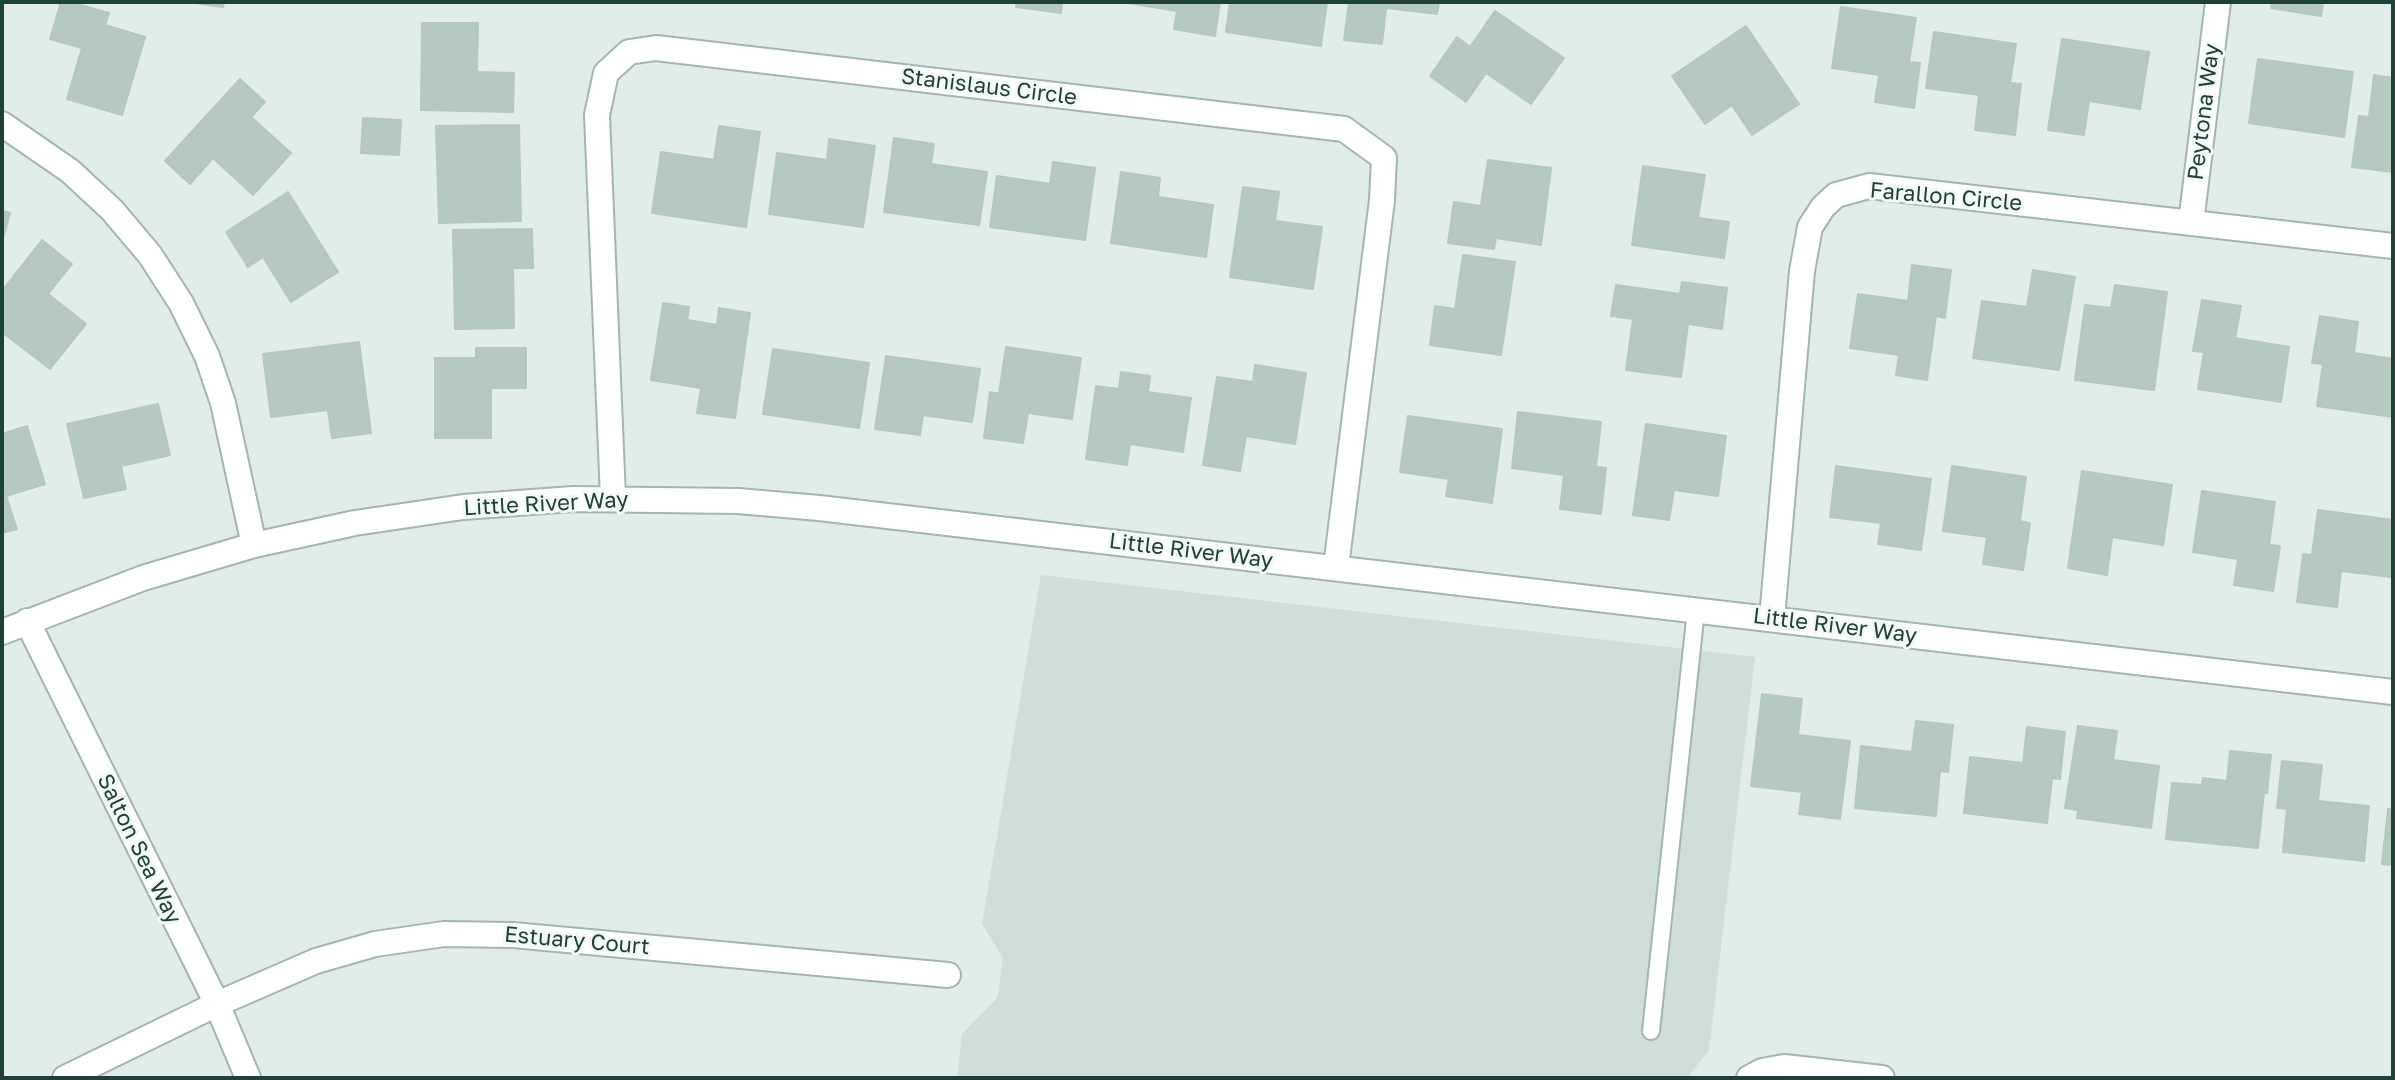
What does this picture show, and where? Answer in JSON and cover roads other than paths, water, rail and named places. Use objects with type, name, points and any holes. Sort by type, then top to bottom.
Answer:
[{"type":"street","name":"Peytona Way","points":[[2191,223],[2218,2]]},
{"type":"street","name":"Stanislaus Circle","points":[[613,498],[597,115],[606,73],[629,52],[656,48],[1344,129],[1384,158],[1380,216],[1336,567]]},
{"type":"street","points":[[2,124],[70,171],[112,210],[150,255],[181,303],[207,356],[223,403],[254,545]]},
{"type":"street","name":"Farallon Circle","points":[[1772,618],[1802,271],[1810,227],[1823,207],[1836,195],[1869,186],[2393,246]]},
{"type":"street","name":"Little River Way","points":[[2,632],[143,578],[254,545],[355,523],[463,507],[613,498],[738,501],[1336,567],[2393,692]]},
{"type":"street","name":"Salton Sea Way","points":[[27,621],[217,1004],[248,1078]]},
{"type":"street","name":"Estuary Court","points":[[65,1078],[217,1004],[316,961],[375,944],[444,934],[513,935],[948,975]]},
{"type":"street","points":[[1749,1078],[1762,1071],[1784,1067],[1882,1078]]},
{"type":"lane","points":[[1651,1031],[1696,610]]}]
